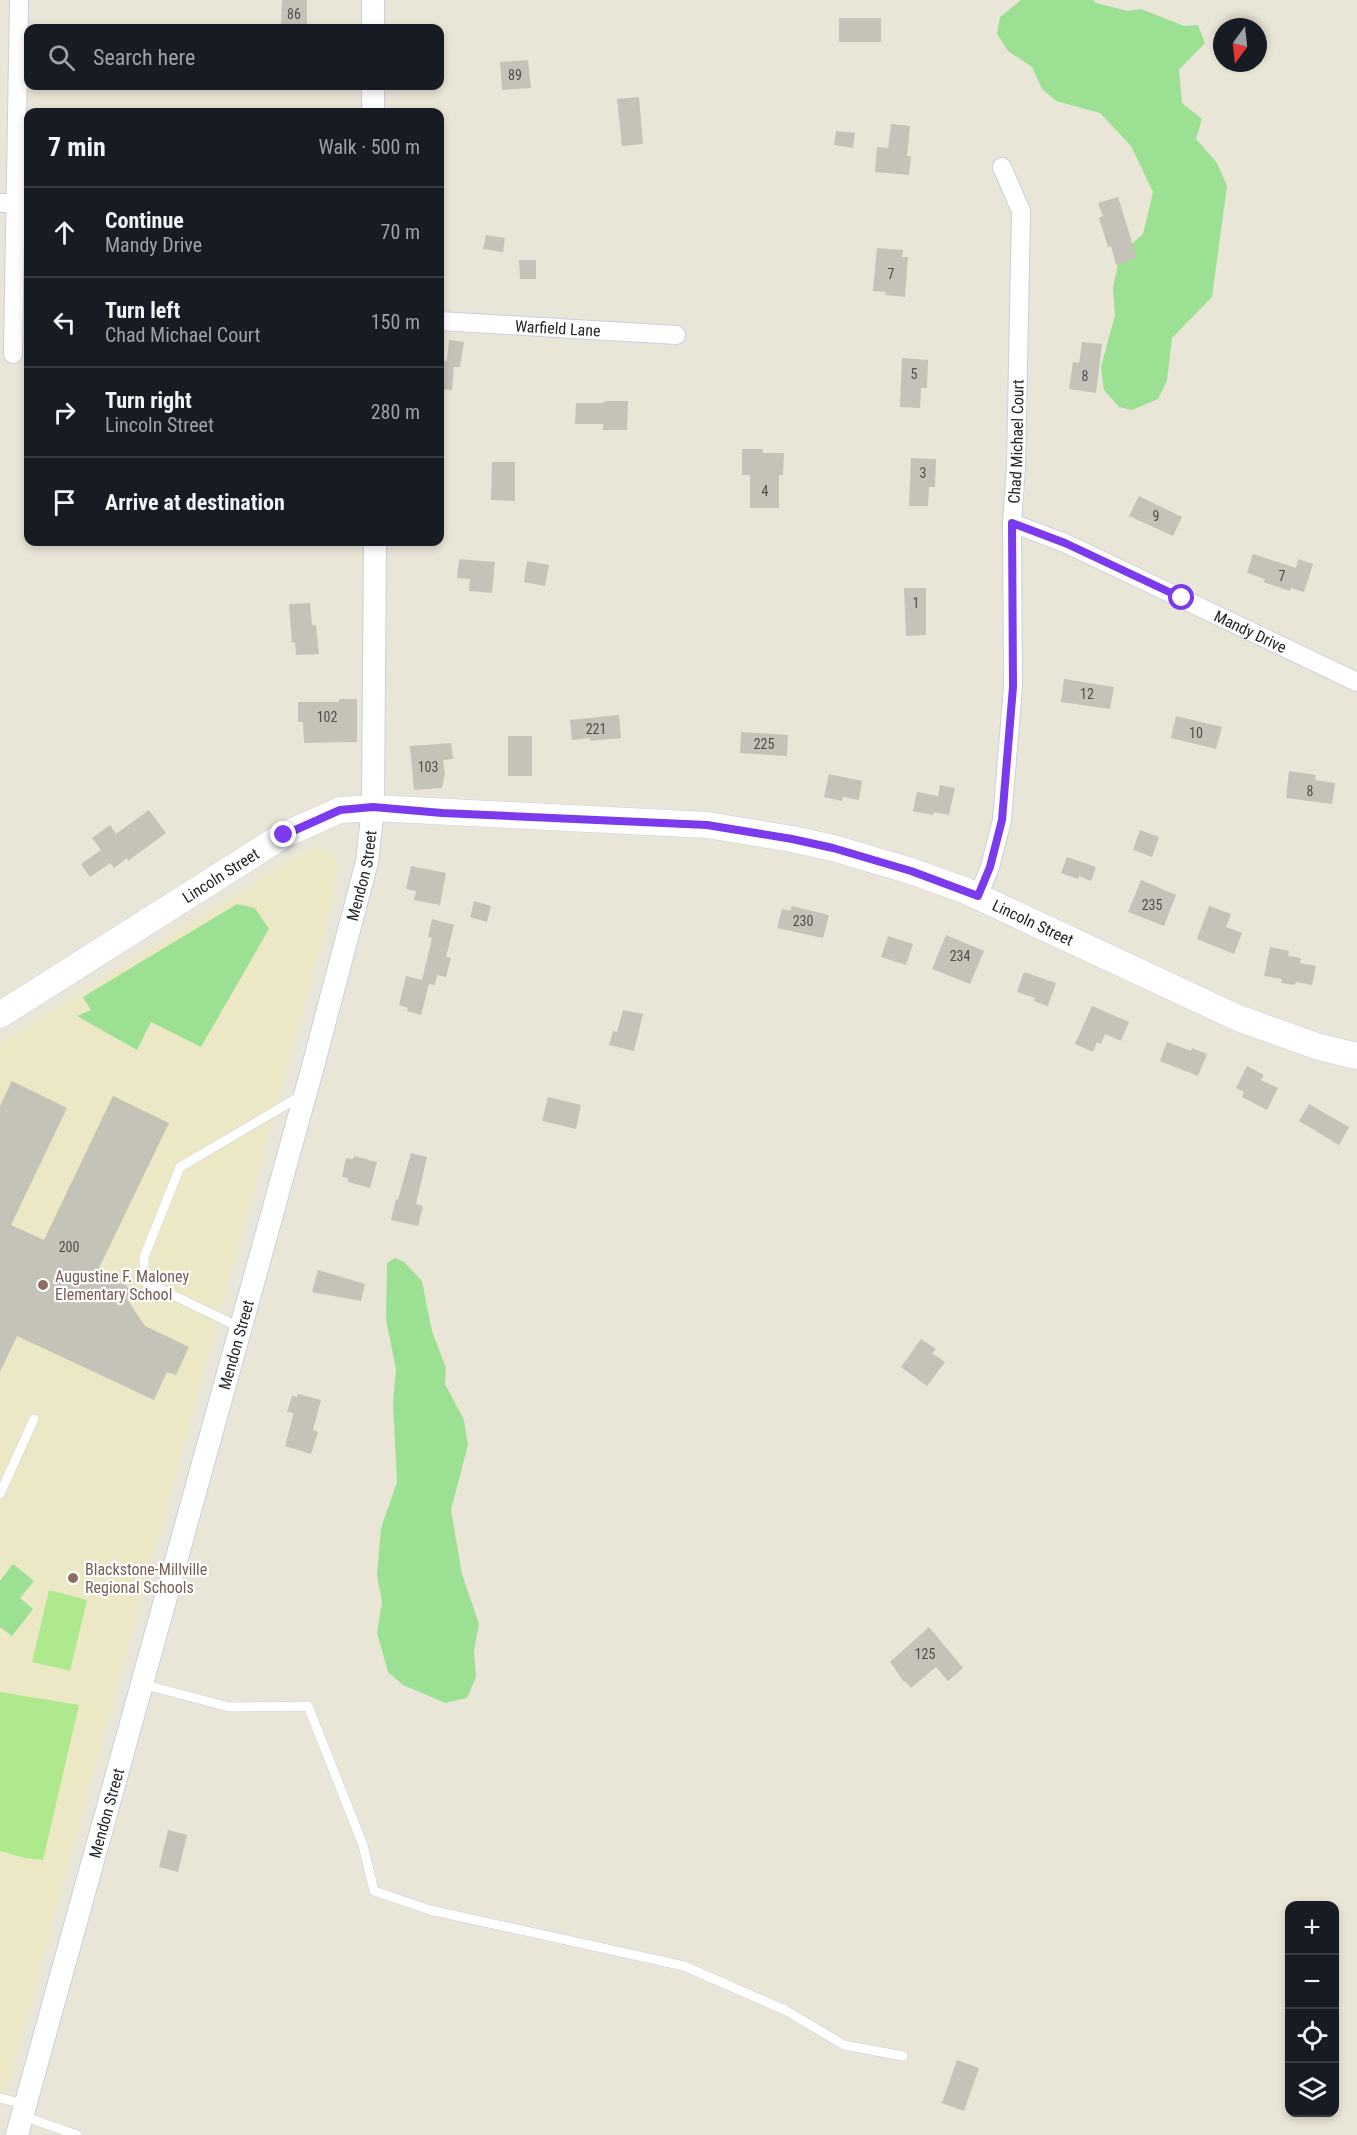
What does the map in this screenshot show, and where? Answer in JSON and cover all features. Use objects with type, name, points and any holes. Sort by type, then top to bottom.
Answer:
[{"type":"main road","name":"Lincoln Street","points":[[0,1015],[284,835],[340,810],[373,807],[442,813],[707,825],[792,839],[873,859],[978,896],[1238,1018],[1302,1042],[1357,1056]]},
{"type":"street","points":[[13,354],[19,0]]},
{"type":"street","points":[[373,0],[373,24]]},
{"type":"street","points":[[373,90],[374,108]]},
{"type":"street","name":"Chad Michael Court","points":[[978,896],[990,867],[1003,809],[1013,687],[1012,523],[1018,413],[1021,211],[1002,167]]},
{"type":"street","name":"Warfield Lane","points":[[444,321],[676,334]]},
{"type":"street","name":"Mandy Drive","points":[[1012,523],[1065,543],[1357,682]]},
{"type":"street","name":"Mendon Street","points":[[22,2118],[306,1093],[367,862],[373,807],[375,546]]},
{"type":"lane","points":[[241,1328],[144,1281],[144,1257],[180,1167],[306,1093]]},
{"type":"lane","points":[[0,1494],[34,1419]]},
{"type":"lane","points":[[142,1684],[229,1707],[308,1706],[363,1845],[374,1891],[430,1910],[684,1966],[785,2010],[844,2045],[903,2056]]},
{"type":"lane","points":[[0,2098],[22,2118],[77,2135]]},
{"type":"shaded area","name":"Blackstone-Millville Regional Schools","points":[[320,848],[335,858],[338,867],[334,895],[0,2112],[0,1044],[308,850]]},
{"type":"green space","points":[[1021,0],[1093,0],[1096,3],[1128,11],[1141,9],[1184,26],[1198,25],[1205,43],[1179,70],[1182,103],[1202,119],[1196,139],[1217,163],[1227,186],[1212,297],[1172,338],[1167,381],[1158,399],[1132,410],[1119,407],[1104,390],[1101,367],[1115,315],[1113,288],[1118,264],[1124,251],[1143,234],[1153,192],[1131,146],[1100,113],[1056,101],[1042,89],[1032,67],[1008,51],[997,34],[1000,17]]},
{"type":"green space","points":[[237,904],[255,908],[269,929],[201,1047],[151,1022],[137,1050],[77,1016],[91,1010],[83,997]]},
{"type":"green space","points":[[395,1258],[404,1262],[422,1281],[432,1331],[446,1368],[445,1384],[464,1420],[468,1445],[451,1510],[462,1574],[479,1624],[474,1651],[476,1677],[467,1698],[445,1703],[403,1685],[388,1672],[377,1633],[382,1602],[377,1575],[381,1528],[397,1482],[393,1403],[396,1369],[386,1320],[387,1263]]},
{"type":"green space","points":[[13,1564],[34,1581],[20,1598],[33,1609],[12,1636],[0,1627],[0,1581]]},
{"type":"green space","points":[[49,1590],[87,1600],[70,1671],[32,1662]]},
{"type":"green space","points":[[0,1692],[79,1705],[43,1860],[0,1851]]},
{"type":"building","points":[[282,0],[307,0],[307,24],[281,24]]},
{"type":"building","points":[[839,18],[881,18],[881,42],[839,42]]},
{"type":"building","points":[[528,60],[531,88],[502,90],[500,62]]},
{"type":"building","points":[[639,97],[643,144],[622,146],[617,99]]},
{"type":"building","points":[[891,124],[910,126],[907,156],[911,156],[909,175],[875,172],[877,147],[888,148]]},
{"type":"building","points":[[836,131],[855,133],[853,148],[834,145]]},
{"type":"building","points":[[1118,197],[1137,258],[1116,265],[1099,218],[1103,216],[1098,203]]},
{"type":"building","points":[[486,235],[505,238],[503,252],[483,249]]},
{"type":"building","points":[[877,248],[903,250],[902,257],[908,257],[905,297],[873,291]]},
{"type":"building","points":[[519,260],[536,260],[536,279],[520,279]]},
{"type":"building","points":[[449,340],[464,342],[460,367],[454,367],[452,390],[444,389],[444,361],[447,361]]},
{"type":"building","points":[[1082,342],[1102,344],[1096,393],[1069,389],[1073,362],[1079,363]]},
{"type":"building","points":[[902,358],[928,360],[927,388],[921,388],[920,408],[900,407]]},
{"type":"building","points":[[604,401],[628,401],[627,430],[603,430],[603,424],[575,424],[576,403],[604,403]]},
{"type":"building","points":[[742,449],[763,449],[763,453],[784,453],[783,475],[779,475],[779,508],[750,508],[750,475],[742,475]]},
{"type":"building","points":[[911,458],[936,459],[935,487],[929,487],[928,506],[909,506]]},
{"type":"building","points":[[492,462],[515,462],[515,501],[491,500]]},
{"type":"building","points":[[1139,496],[1182,517],[1173,536],[1129,516]]},
{"type":"building","points":[[1253,554],[1296,568],[1298,559],[1313,564],[1304,592],[1291,588],[1290,591],[1263,582],[1265,579],[1247,573]]},
{"type":"building","points":[[459,559],[495,562],[492,593],[469,591],[470,579],[457,578]]},
{"type":"building","points":[[527,561],[549,565],[545,586],[524,582]]},
{"type":"building","points":[[904,588],[926,588],[926,635],[906,636]]},
{"type":"building","points":[[310,603],[312,625],[316,625],[319,654],[296,655],[295,642],[292,643],[289,604]]},
{"type":"building","points":[[1064,679],[1114,687],[1110,709],[1061,702]]},
{"type":"building","points":[[339,699],[357,699],[357,742],[304,743],[303,722],[298,722],[298,702],[339,702]]},
{"type":"building","points":[[619,715],[621,738],[572,740],[570,720]]},
{"type":"building","points":[[1176,716],[1222,727],[1216,749],[1171,738]]},
{"type":"building","points":[[741,732],[788,735],[787,756],[740,753]]},
{"type":"building","points":[[508,736],[532,736],[532,776],[508,776]]},
{"type":"building","points":[[451,743],[453,759],[443,760],[445,774],[442,788],[414,790],[410,746]]},
{"type":"building","points":[[1289,771],[1316,775],[1315,780],[1335,783],[1332,804],[1286,798]]},
{"type":"building","points":[[829,774],[862,781],[859,800],[843,797],[842,801],[824,797]]},
{"type":"building","points":[[940,785],[955,788],[949,815],[913,811],[917,792],[938,796]]},
{"type":"building","points":[[149,810],[166,833],[128,861],[127,858],[114,868],[110,863],[90,877],[81,864],[101,850],[92,838],[110,825],[116,834]]},
{"type":"building","points":[[1140,830],[1159,837],[1152,857],[1133,850]]},
{"type":"building","points":[[1067,857],[1096,867],[1091,881],[1061,873]]},
{"type":"building","points":[[411,866],[446,873],[440,905],[414,900],[416,891],[406,889]]},
{"type":"building","points":[[1141,880],[1176,895],[1164,926],[1128,912]]},
{"type":"building","points":[[474,901],[491,906],[487,922],[470,917]]},
{"type":"building","points":[[792,906],[829,915],[823,938],[777,928],[782,909],[790,911]]},
{"type":"building","points":[[1209,906],[1231,914],[1226,927],[1242,933],[1234,954],[1197,939]]},
{"type":"building","points":[[432,919],[454,925],[446,957],[451,958],[446,977],[437,975],[435,985],[429,984],[421,1015],[407,1011],[408,1008],[399,1005],[406,976],[422,980],[432,938],[428,937]]},
{"type":"building","points":[[946,935],[984,951],[970,984],[932,969]]},
{"type":"building","points":[[888,936],[913,944],[906,965],[881,957]]},
{"type":"building","points":[[1270,947],[1289,951],[1288,956],[1301,958],[1300,963],[1316,966],[1312,985],[1296,982],[1295,985],[1281,983],[1282,979],[1264,976]]},
{"type":"building","points":[[1024,972],[1056,983],[1048,1006],[1034,1001],[1035,998],[1017,992]]},
{"type":"building","points":[[1092,1006],[1129,1022],[1121,1041],[1105,1034],[1101,1044],[1097,1042],[1093,1052],[1075,1044]]},
{"type":"building","points":[[623,1010],[643,1014],[634,1051],[609,1045],[613,1031],[617,1032]]},
{"type":"building","points":[[1167,1042],[1207,1054],[1198,1076],[1160,1061]]},
{"type":"building","points":[[1247,1066],[1264,1075],[1261,1080],[1278,1088],[1267,1110],[1242,1097],[1244,1092],[1236,1088]]},
{"type":"building","points":[[12,1081],[67,1108],[11,1225],[44,1240],[113,1096],[169,1123],[99,1268],[111,1274],[118,1284],[123,1281],[133,1295],[127,1299],[145,1326],[189,1347],[176,1375],[167,1372],[154,1400],[17,1336],[0,1372],[0,1106]]},
{"type":"building","points":[[548,1097],[581,1105],[576,1129],[542,1121]]},
{"type":"building","points":[[1309,1104],[1349,1127],[1339,1145],[1299,1121]]},
{"type":"building","points":[[411,1153],[427,1157],[416,1204],[423,1206],[418,1226],[391,1220]]},
{"type":"building","points":[[354,1156],[377,1162],[370,1188],[348,1182],[348,1178],[342,1177],[346,1158],[353,1159]]},
{"type":"building","points":[[318,1270],[365,1284],[361,1301],[312,1292]]},
{"type":"building","points":[[921,1339],[936,1349],[932,1353],[945,1362],[927,1386],[901,1367]]},
{"type":"building","points":[[298,1394],[321,1400],[313,1430],[318,1432],[311,1454],[285,1446],[293,1416],[293,1413],[287,1412],[292,1396],[297,1397]]},
{"type":"building","points":[[929,1627],[963,1668],[948,1681],[936,1667],[911,1688],[890,1662]]},
{"type":"building","points":[[168,1830],[187,1835],[178,1872],[159,1867]]},
{"type":"building","points":[[957,2060],[979,2068],[964,2111],[942,2103]]},
{"type":"place","name":"Augustine F. Maloney Elementary School","points":[[43,1285]]},
{"type":"place","name":"Blackstone-Millville Regional Schools","points":[[73,1578]]},
{"type":"route","points":[[284,835],[340,810],[373,807],[442,813],[707,825],[833,848],[911,871],[978,896],[990,867],[1002,820],[1013,687],[1012,523],[1065,543],[1182,598]]}]
